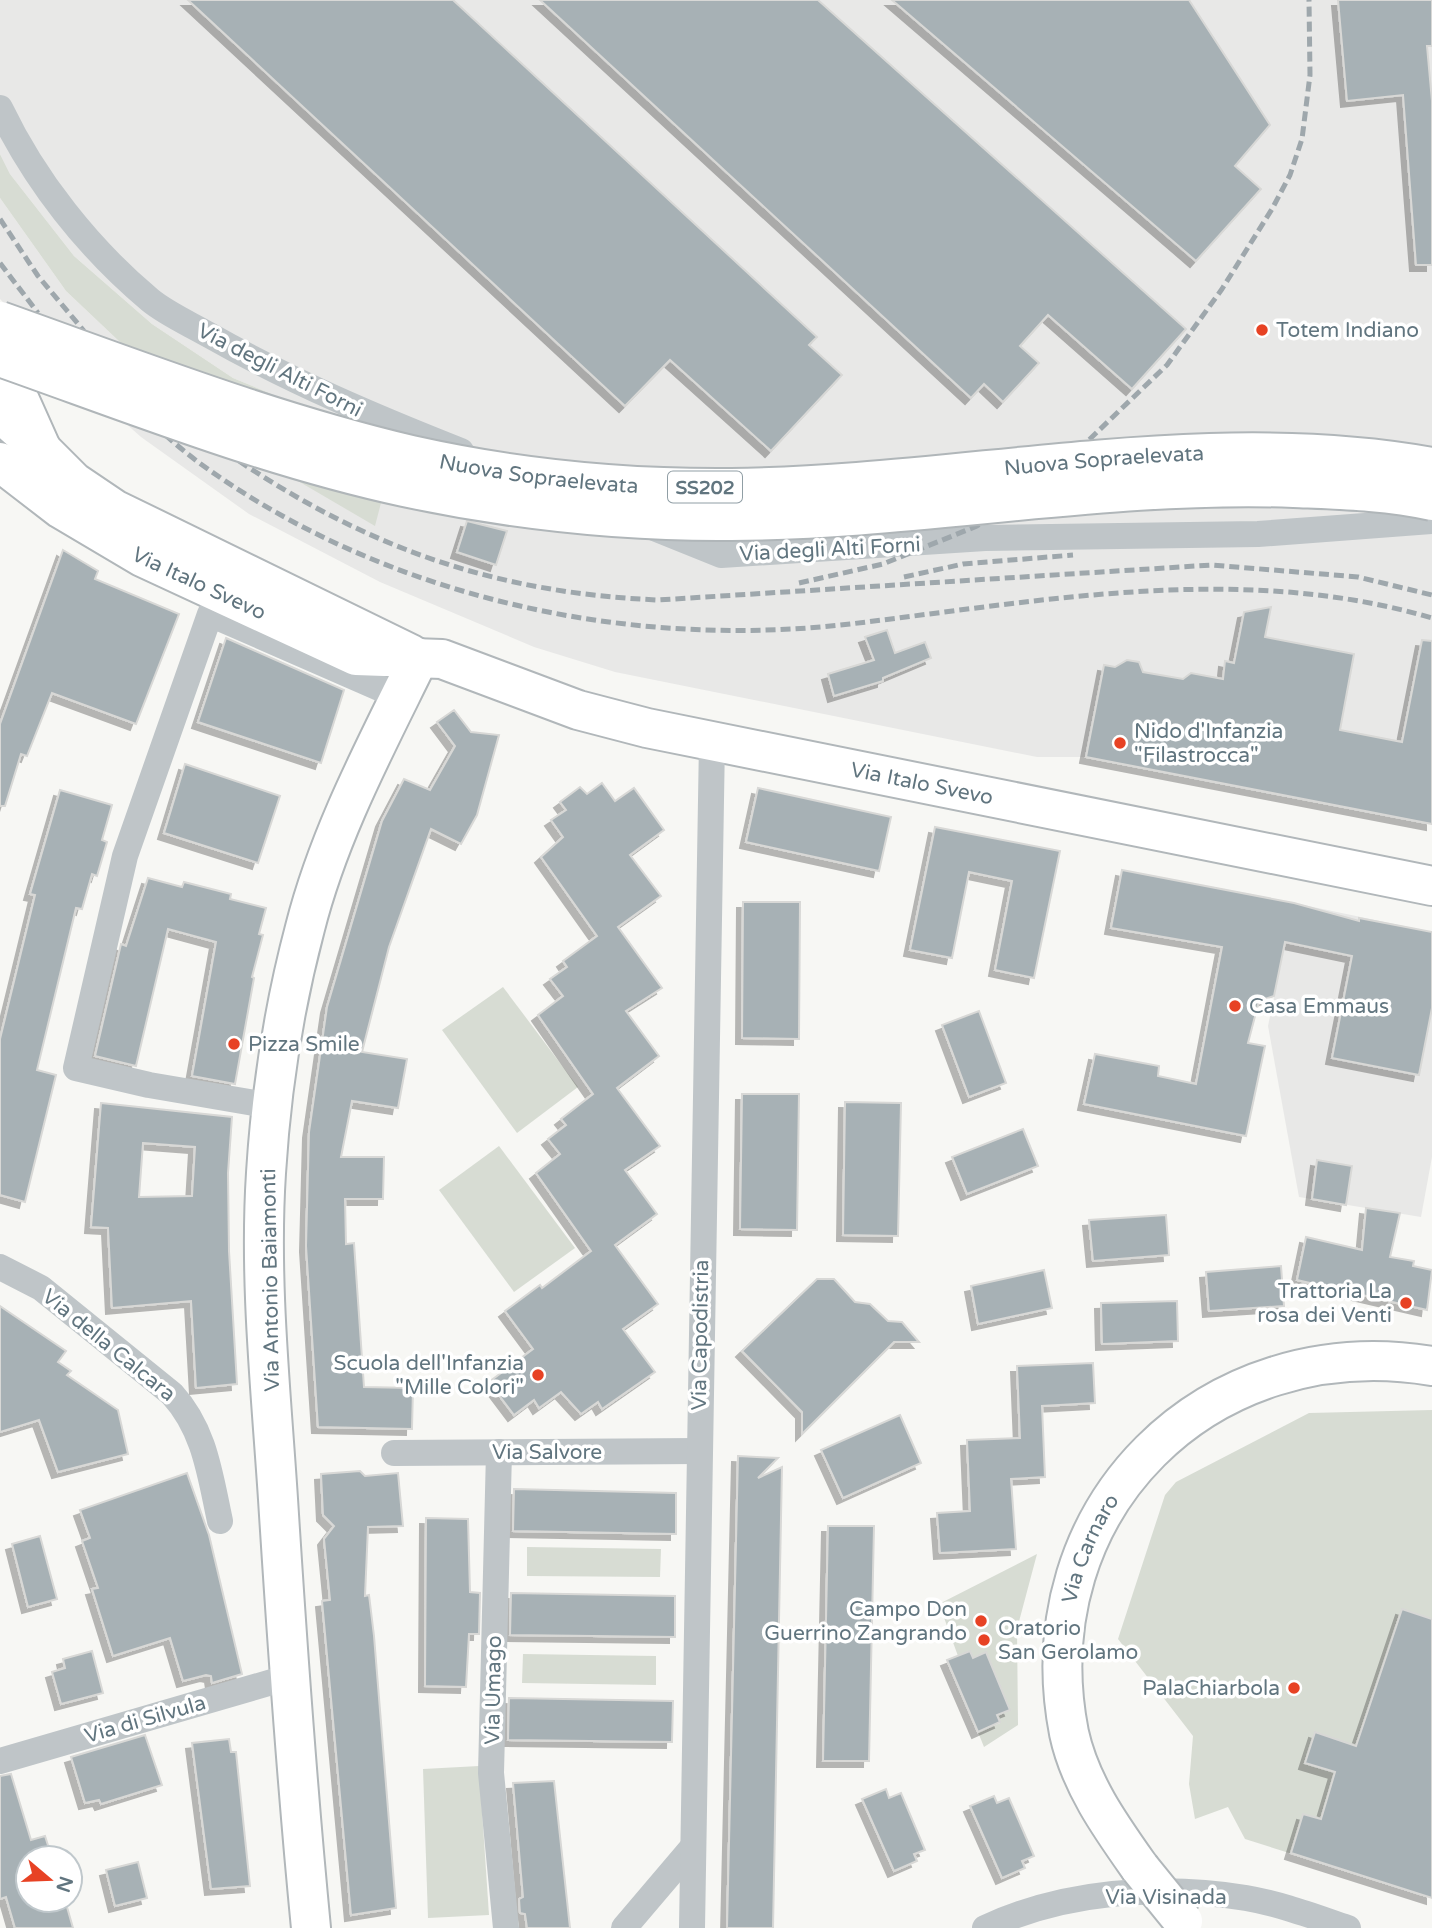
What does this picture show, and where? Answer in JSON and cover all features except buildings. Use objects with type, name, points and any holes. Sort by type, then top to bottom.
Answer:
[{"type":"main road","name":"Nuova Sopraelevata","points":[[0,321],[246,408],[329,432],[412,455],[537,476],[621,484],[730,488],[923,477],[1129,458],[1250,454],[1350,456],[1432,467]]},
{"type":"main road","name":"Nuova Sopraelevata","points":[[4,378],[402,486],[526,509],[613,518],[731,521],[821,518],[1143,491],[1249,486],[1344,490],[1432,501]]},
{"type":"main road","name":"Via Italo Svevo","points":[[4,378],[42,450],[74,482],[114,509],[371,632],[419,658]]},
{"type":"main road","name":"Via Italo Svevo","points":[[0,462],[61,509],[142,557],[218,595],[356,656],[442,659],[578,710],[712,741],[1432,886]]},
{"type":"main road","name":"Via Antonio Baiamonti","points":[[311,1928],[289,1677],[266,1305],[266,1172],[272,1106],[305,928],[328,857],[372,753],[419,658]]},
{"type":"main road","name":"Via Carnaro","points":[[1186,1924],[1140,1868],[1106,1820],[1081,1773],[1070,1734],[1062,1666],[1068,1610],[1088,1543],[1106,1506],[1132,1469],[1162,1437],[1195,1412],[1231,1393],[1298,1370],[1339,1363],[1380,1361],[1432,1366]]},
{"type":"street","name":"Via degli Alti Forni","points":[[0,108],[17,144],[78,230],[151,302],[242,354],[369,415],[720,555],[985,538],[1258,534],[1432,521]]},
{"type":"street","points":[[272,1106],[149,1085],[76,1068],[125,856],[209,614],[400,697]]},
{"type":"street","name":"Via Capodistria","points":[[692,1928],[712,741]]},
{"type":"street","name":"Via della Calcara","points":[[0,1267],[41,1288],[162,1386],[185,1409],[204,1449],[220,1521]]},
{"type":"street","name":"Via Salvore","points":[[394,1453],[699,1451]]},
{"type":"street","name":"Via Umago","points":[[499,1452],[491,1773],[506,1928]]},
{"type":"street","name":"Via di Silvula","points":[[0,1760],[289,1677]]},
{"type":"street","points":[[624,1928],[692,1848]]},
{"type":"street","name":"Via Visinada","points":[[985,1928],[1043,1906],[1114,1893],[1215,1894],[1248,1898],[1348,1928]]},
{"type":"shaded area","points":[[0,0],[1432,0],[1432,824],[1086,757],[1037,757],[615,672],[534,647],[380,582],[249,514],[141,437],[69,373],[0,299],[0,198],[66,291],[216,433],[395,445],[233,378],[152,324],[74,256],[10,174],[0,154]]},
{"type":"shaded area","points":[[0,154],[10,174],[74,256],[152,324],[233,378],[396,445],[375,526],[216,433],[66,291],[0,198]]},
{"type":"shaded area","points":[[1294,903],[1432,932],[1432,1157],[1421,1217],[1299,1197],[1268,1026]]},
{"type":"shaded area","points":[[503,987],[578,1087],[517,1133],[442,1030]]},
{"type":"shaded area","points":[[499,1146],[575,1248],[514,1292],[439,1190]]},
{"type":"shaded area","name":"PalaChiarbola","points":[[1432,1410],[1432,1898],[1245,1839],[1228,1807],[1195,1819],[1189,1784],[1193,1736],[1118,1639],[1165,1495],[1176,1482],[1309,1413]]},
{"type":"shaded area","points":[[527,1547],[661,1549],[660,1577],[527,1576]]},
{"type":"shaded area","name":"Oratorio San Gerolamo","points":[[1037,1554],[1017,1629],[1018,1725],[984,1747],[978,1732],[1000,1723],[997,1715],[1010,1709],[986,1653],[973,1658],[970,1651],[958,1656],[939,1604]]},
{"type":"shaded area","points":[[523,1654],[656,1656],[656,1685],[522,1683]]},
{"type":"shaded area","points":[[479,1766],[489,1915],[428,1918],[423,1769]]},
{"type":"railway","points":[[799,583],[883,564],[977,526],[1044,483],[1167,365],[1222,289],[1290,175],[1302,139],[1310,75],[1309,0]]},
{"type":"railway","points":[[0,219],[38,276],[84,331]]},
{"type":"railway","points":[[0,263],[38,313]]},
{"type":"railway","points":[[99,374],[164,434],[205,467],[276,512],[352,550],[431,581],[513,604],[597,620],[681,629],[766,630],[850,624],[1069,597],[1215,589],[1288,592],[1360,601],[1432,618]]},
{"type":"railway","points":[[239,461],[338,519],[438,561],[544,588],[600,596],[658,600],[1212,565],[1358,577],[1432,595]]},
{"type":"railway","points":[[904,577],[963,564],[1073,555]]},
{"type":"place","name":"Totem Indiano","points":[[1262,330]]},
{"type":"place","name":"Nido d'Infanzia \"Filastrocca\"","points":[[1120,743]]},
{"type":"place","name":"Casa Emmaus","points":[[1235,1006]]},
{"type":"place","name":"Pizza Smile","points":[[234,1044]]},
{"type":"place","name":"Trattoria La rosa dei Venti","points":[[1406,1303]]},
{"type":"place","name":"Scuola dell'Infanzia \"Mille Colori\"","points":[[538,1375]]},
{"type":"place","name":"Campo Don Guerrino Zangrando","points":[[981,1621]]},
{"type":"place","name":"Oratorio San Gerolamo","points":[[984,1640]]},
{"type":"place","name":"PalaChiarbola","points":[[1294,1688]]}]
